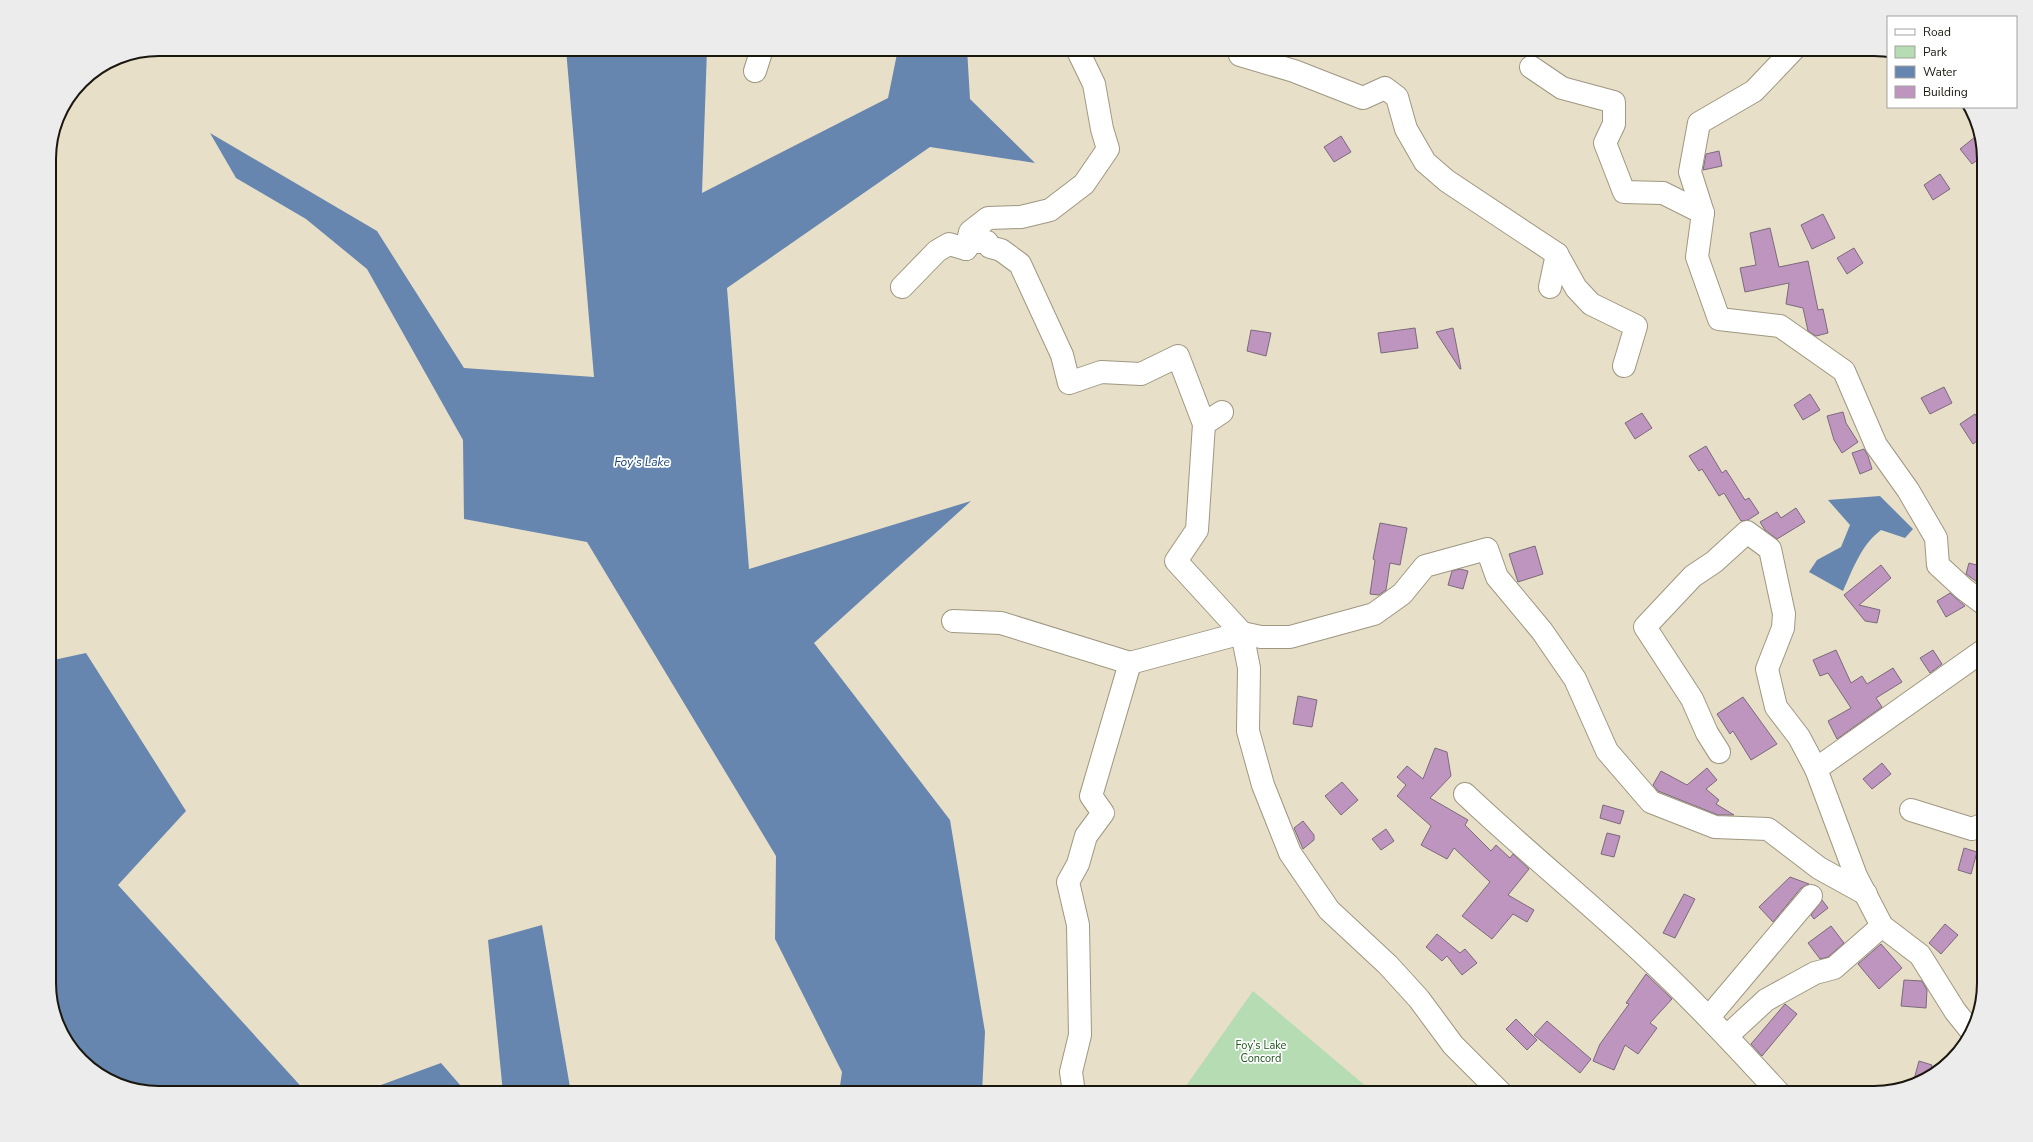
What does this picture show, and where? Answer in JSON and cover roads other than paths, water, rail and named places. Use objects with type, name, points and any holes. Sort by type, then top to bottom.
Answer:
[{"type":"street","points":[[755,71],[760,56]]},
{"type":"street","points":[[966,249],[970,232],[988,218],[1021,217],[1050,210],[1084,184],[1108,149],[1102,129],[1094,84],[1080,56]]},
{"type":"street","points":[[1243,56],[1294,72],[1363,98],[1386,88],[1397,97],[1406,129],[1425,162],[1447,181],[1557,254],[1576,288],[1591,304],[1636,326],[1624,366]]},
{"type":"street","points":[[1787,56],[1754,91],[1699,123],[1690,172],[1703,213],[1697,257],[1719,319],[1780,326],[1844,371],[1876,445],[1908,490],[1936,538],[1938,565],[1977,598]]},
{"type":"street","points":[[1531,67],[1562,88],[1614,102],[1614,124],[1605,143],[1624,192],[1663,193],[1703,213]]},
{"type":"street","points":[[966,249],[971,242],[987,242],[990,247],[1001,250],[1020,264],[1062,355],[1069,383],[1101,372],[1141,374],[1178,356],[1213,418],[1197,530],[1176,561],[1242,633],[1249,668],[1248,731],[1263,785],[1290,853],[1329,910],[1388,965],[1419,998],[1453,1045],[1495,1086]]},
{"type":"street","points":[[902,287],[937,252],[949,244],[966,249]]},
{"type":"street","points":[[1550,287],[1557,254]]},
{"type":"street","points":[[1719,752],[1707,733],[1692,699],[1644,628],[1693,576],[1714,562],[1747,532],[1770,549],[1784,614],[1783,628],[1767,669],[1776,707],[1799,737],[1816,769],[1856,876],[1882,926],[1920,955],[1967,1026]]},
{"type":"street","points":[[953,621],[1001,623],[1130,663],[1242,633],[1261,638],[1290,637],[1374,614],[1402,594],[1425,566],[1487,549],[1497,578],[1542,631],[1575,679],[1607,751],[1651,802],[1715,827],[1768,829],[1820,868],[1866,894]]},
{"type":"street","points":[[1816,769],[1977,655]]},
{"type":"street","points":[[1073,1086],[1071,1072],[1080,1036],[1078,925],[1068,882],[1078,864],[1086,836],[1103,813],[1091,796],[1130,663]]},
{"type":"street","points":[[1465,794],[1499,826],[1650,959],[1709,1017],[1772,1086]]},
{"type":"street","points":[[1911,810],[1972,829],[1977,827]]},
{"type":"street","points":[[1709,1017],[1811,896]]},
{"type":"street","points":[[1727,1036],[1766,1000],[1815,973],[1834,968],[1882,926]]},
{"type":"water","name":"Foy's Lake","points":[[567,56],[707,56],[702,193],[888,98],[897,56],[967,56],[970,99],[1035,163],[930,147],[727,288],[749,569],[971,501],[814,643],[950,820],[985,1032],[982,1086],[840,1086],[842,1072],[775,939],[776,856],[587,542],[464,519],[463,440],[367,269],[306,219],[236,178],[210,133],[377,231],[464,368],[594,377]]},
{"type":"water","points":[[1880,496],[1913,529],[1905,538],[1881,530],[1863,550],[1843,591],[1809,572],[1817,560],[1841,547],[1850,525],[1828,500]]},
{"type":"water","points":[[86,653],[186,811],[118,885],[301,1086],[159,1086],[132,1082],[107,1072],[96,1065],[77,1046],[70,1034],[60,1010],[56,990],[56,659]]},
{"type":"water","points":[[542,925],[570,1086],[502,1086],[488,940]]},
{"type":"water","points":[[441,1063],[461,1086],[378,1086]]},
{"type":"park label","name":"Foy’s Lake Concord","points":[[1261,1051]]}]
